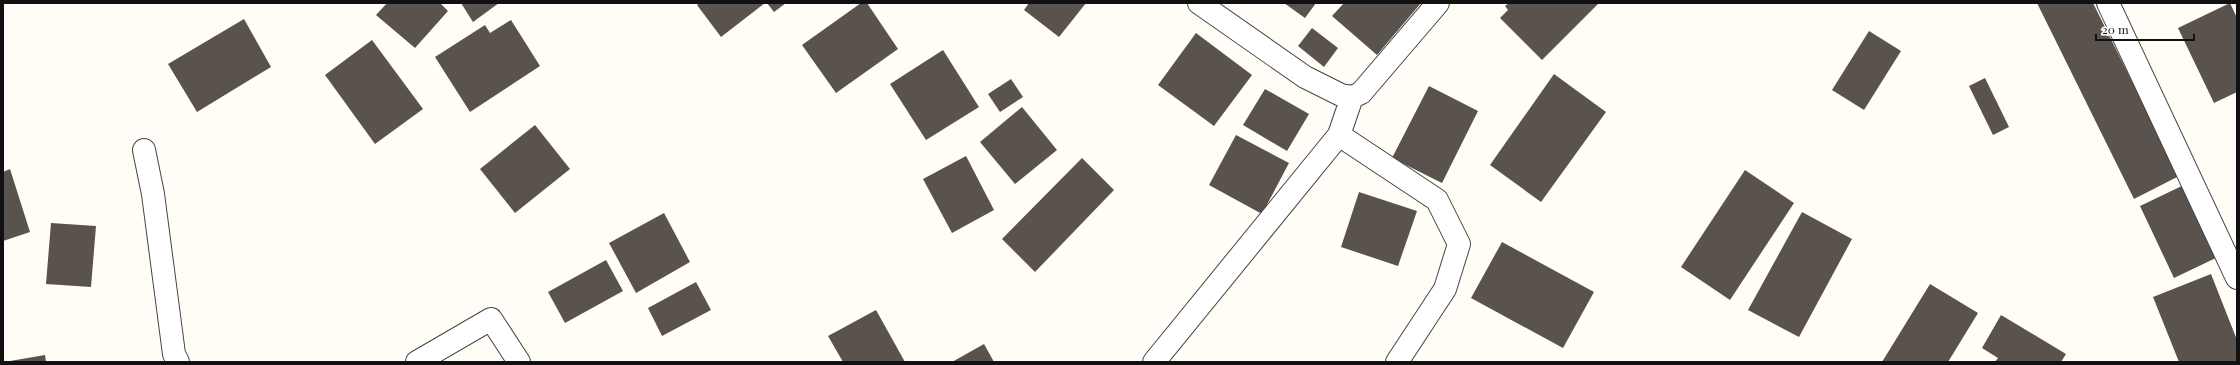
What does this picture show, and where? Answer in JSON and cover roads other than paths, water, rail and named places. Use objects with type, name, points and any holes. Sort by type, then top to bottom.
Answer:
[{"type":"street","points":[[1199,3],[1305,76],[1342,95],[1352,97],[1360,93],[1438,3]]},
{"type":"street","points":[[2108,3],[2237,278]]},
{"type":"street","points":[[1154,362],[1339,135],[1352,97]]},
{"type":"street","points":[[1339,135],[1437,200],[1459,244],[1445,289],[1397,362]]},
{"type":"street","points":[[144,150],[153,194],[174,354],[178,362]]},
{"type":"street","points":[[417,362],[491,319],[519,362]]}]
